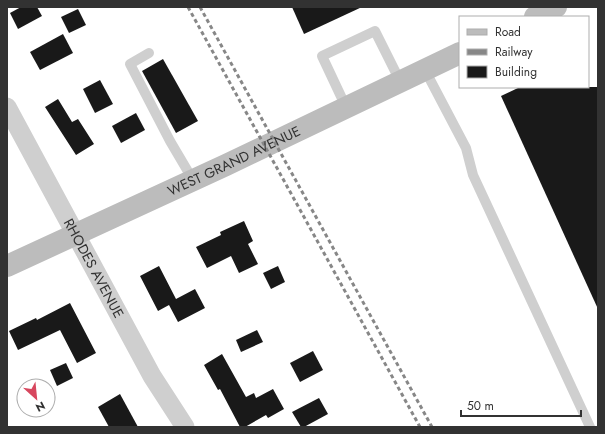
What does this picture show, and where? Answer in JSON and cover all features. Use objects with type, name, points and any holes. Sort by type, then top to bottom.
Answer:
[{"type":"main road","points":[[537,16],[556,7]]},
{"type":"main road","name":"WEST GRAND AVENUE","points":[[7,266],[193,180],[459,53]]},
{"type":"street","name":"RHODES AVENUE","points":[[7,107],[152,376],[185,427]]},
{"type":"lane","points":[[346,107],[322,56],[349,43],[375,31],[400,81]]},
{"type":"lane","points":[[149,53],[130,64],[193,180]]},
{"type":"lane","points":[[425,70],[466,148],[473,176],[590,427]]},
{"type":"building","points":[[21,7],[37,7],[42,16],[18,29],[10,13]]},
{"type":"building","points":[[292,7],[362,7],[304,34]]},
{"type":"building","points":[[78,9],[86,25],[69,33],[61,17]]},
{"type":"building","points":[[63,34],[73,53],[40,70],[30,52]]},
{"type":"building","points":[[163,59],[198,121],[176,133],[142,71]]},
{"type":"building","points":[[100,80],[113,104],[95,113],[83,89]]},
{"type":"building","points":[[598,87],[598,309],[501,96],[518,88]]},
{"type":"building","points":[[58,99],[72,122],[78,119],[94,144],[76,155],[45,107]]},
{"type":"building","points":[[136,113],[145,130],[121,143],[112,126]]},
{"type":"building","points":[[244,221],[253,241],[248,244],[258,264],[239,273],[231,256],[207,268],[196,247],[221,235],[220,232]]},
{"type":"building","points":[[159,266],[176,299],[195,289],[205,308],[178,322],[169,305],[158,311],[140,276]]},
{"type":"building","points":[[278,266],[285,282],[271,289],[263,273]]},
{"type":"building","points":[[70,303],[96,353],[77,363],[60,330],[18,350],[9,331],[36,318],[37,320]]},
{"type":"building","points":[[257,330],[263,342],[241,352],[236,340]]},
{"type":"building","points":[[313,351],[323,370],[300,382],[290,363]]},
{"type":"building","points":[[222,354],[246,397],[254,393],[256,398],[273,389],[284,409],[268,418],[266,415],[245,427],[240,427],[220,389],[218,390],[204,365]]},
{"type":"building","points":[[66,363],[73,378],[57,386],[56,378],[54,378],[50,370]]},
{"type":"building","points":[[120,394],[138,427],[109,427],[98,407]]},
{"type":"building","points":[[319,398],[328,414],[304,427],[301,427],[292,412]]},
{"type":"railway","points":[[188,7],[420,427]]},
{"type":"railway","points":[[200,7],[432,427]]}]
